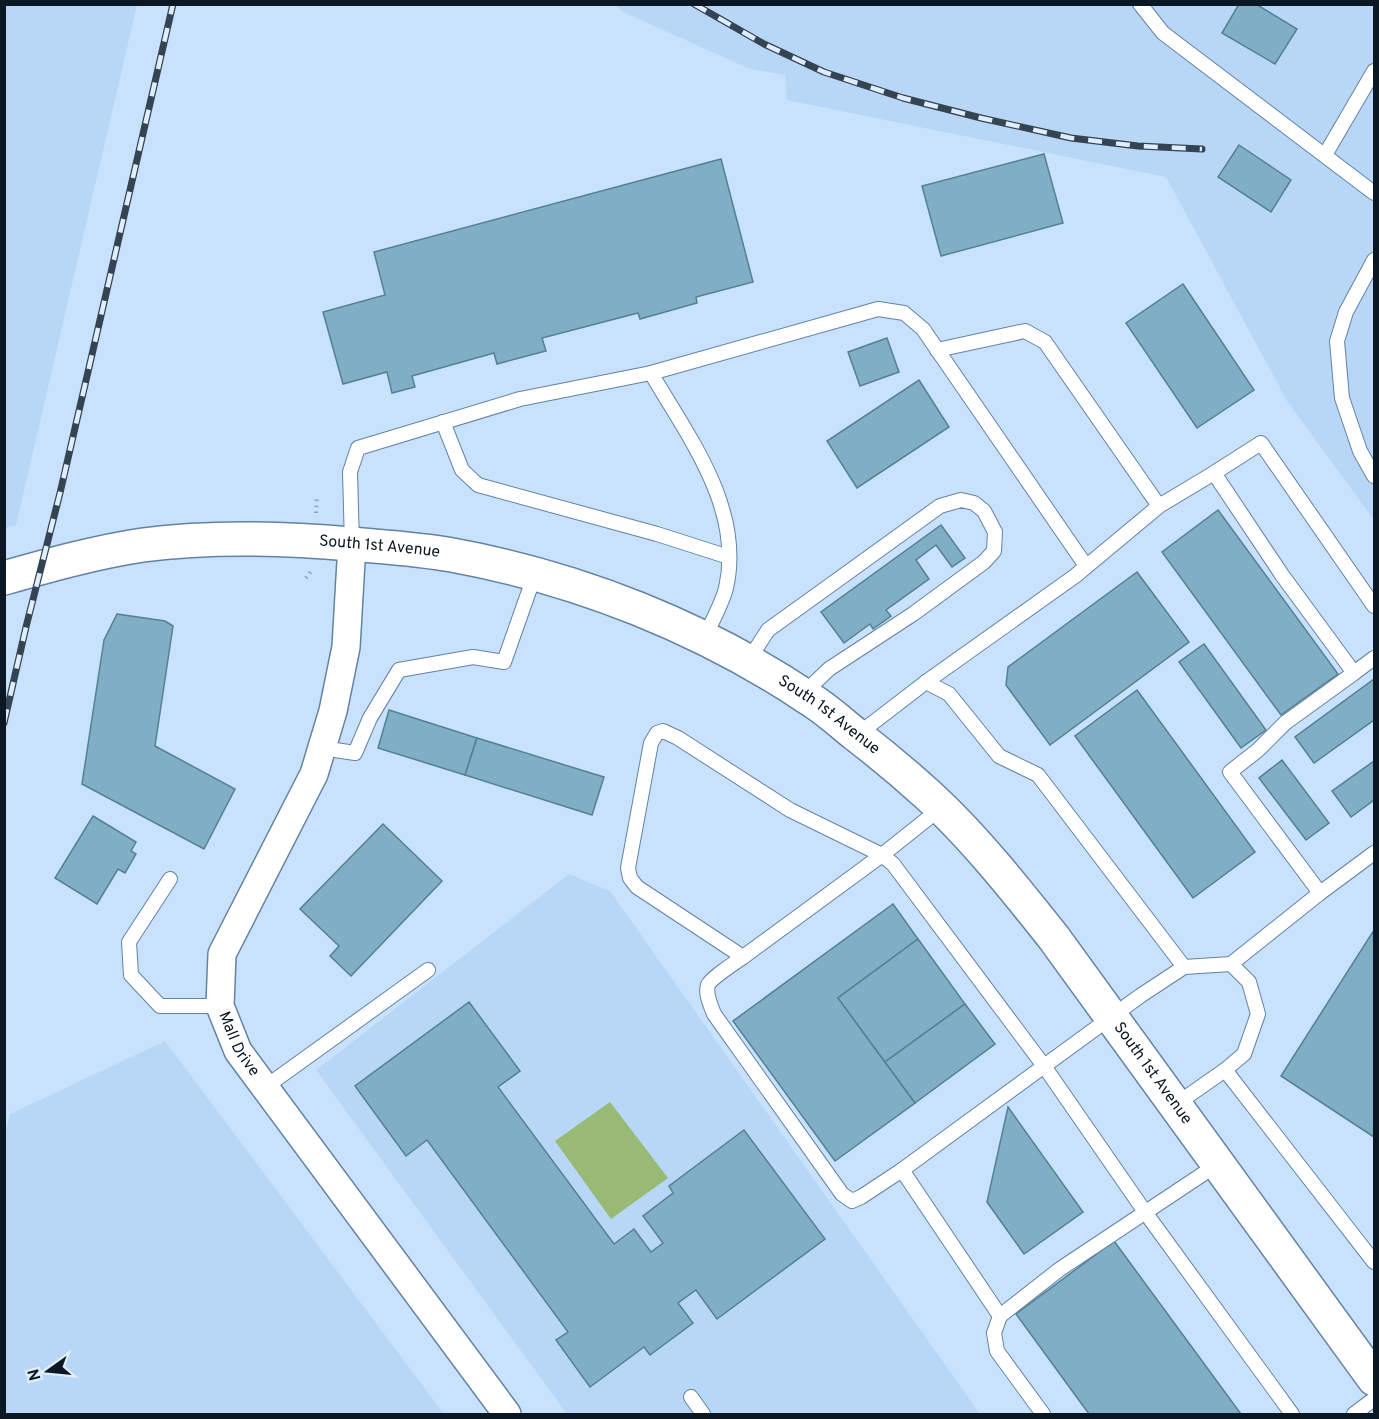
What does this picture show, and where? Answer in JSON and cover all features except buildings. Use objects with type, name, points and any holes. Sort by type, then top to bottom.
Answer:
[{"type":"main road","name":"South 1st Avenue","points":[[4,578],[82,557],[142,545],[195,540],[299,540],[450,554],[535,574],[616,600],[748,661],[803,694],[887,759],[941,808],[1014,888],[1054,938],[1374,1379]]},
{"type":"street","name":"Mall Drive","points":[[352,544],[346,647],[333,711],[314,774],[222,954],[220,1006],[237,1051],[507,1414]]},
{"type":"lane","points":[[1140,4],[1163,33],[1374,193]]},
{"type":"lane","points":[[1325,155],[1374,71]]},
{"type":"lane","points":[[1374,260],[1346,312],[1337,341],[1342,398],[1360,451],[1374,476]]},
{"type":"lane","points":[[352,544],[350,472],[358,448],[520,399],[651,373],[878,309],[904,313],[923,329],[1086,566]]},
{"type":"lane","points":[[938,350],[1025,331],[1045,342],[1159,506]]},
{"type":"lane","points":[[651,373],[714,480],[727,524],[729,557],[726,590],[704,639]]},
{"type":"lane","points":[[443,422],[462,470],[478,485],[657,534],[729,557]]},
{"type":"lane","points":[[857,735],[1086,566],[1159,506],[1261,443],[1374,606]]},
{"type":"lane","points":[[1214,473],[1282,575],[1354,673]]},
{"type":"lane","points":[[748,661],[768,630],[940,506],[961,500],[974,502],[984,511],[995,532],[994,551],[984,562],[913,614],[829,669],[803,694]]},
{"type":"lane","points":[[322,748],[355,753],[370,718],[399,670],[473,657],[504,662],[535,574]]},
{"type":"lane","points":[[1320,892],[1230,772],[1258,750],[1285,723],[1374,658]]},
{"type":"lane","points":[[926,682],[949,694],[999,756],[1038,775],[1184,967]]},
{"type":"lane","points":[[743,957],[637,886],[630,878],[628,868],[651,743],[657,733],[663,731],[678,738],[790,810],[882,855],[892,864],[1044,1066],[1145,1212],[1292,1414]]},
{"type":"lane","points":[[941,808],[708,986],[708,998],[714,1014],[842,1194],[852,1200],[861,1197],[902,1170],[1111,1017],[1184,967],[1231,964],[1320,892],[1374,853]]},
{"type":"lane","points":[[170,879],[129,942],[131,975],[160,1006],[220,1006]]},
{"type":"lane","points":[[1175,1105],[1244,1054],[1258,1014],[1249,982],[1231,964]]},
{"type":"lane","points":[[264,1088],[428,970]]},
{"type":"lane","points":[[1225,1070],[1374,1262]]},
{"type":"lane","points":[[1043,1414],[997,1351],[994,1333],[1000,1316],[1060,1269],[1218,1164]]},
{"type":"lane","points":[[902,1170],[1000,1316]]},
{"type":"lane","points":[[691,1397],[703,1414]]},
{"type":"lane","points":[[1354,1414],[1374,1399]]},
{"type":"shaded area","points":[[5,4],[137,5],[16,525],[5,528]]},
{"type":"shaded area","points":[[616,5],[1374,5],[1374,520],[1287,401],[1166,177],[787,100],[785,75],[750,69],[623,12]]},
{"type":"shaded area","points":[[569,874],[610,891],[980,1414],[567,1414],[316,1070]]},
{"type":"shaded area","points":[[165,1041],[444,1414],[5,1414],[4,1137],[10,1114]]},
{"type":"green space","points":[[610,1102],[668,1178],[611,1219],[555,1141]]},
{"type":"railway","points":[[4,723],[60,493],[173,4]]},
{"type":"railway","points":[[694,4],[764,44],[824,72],[903,98],[1071,138],[1138,146],[1202,149]]}]
